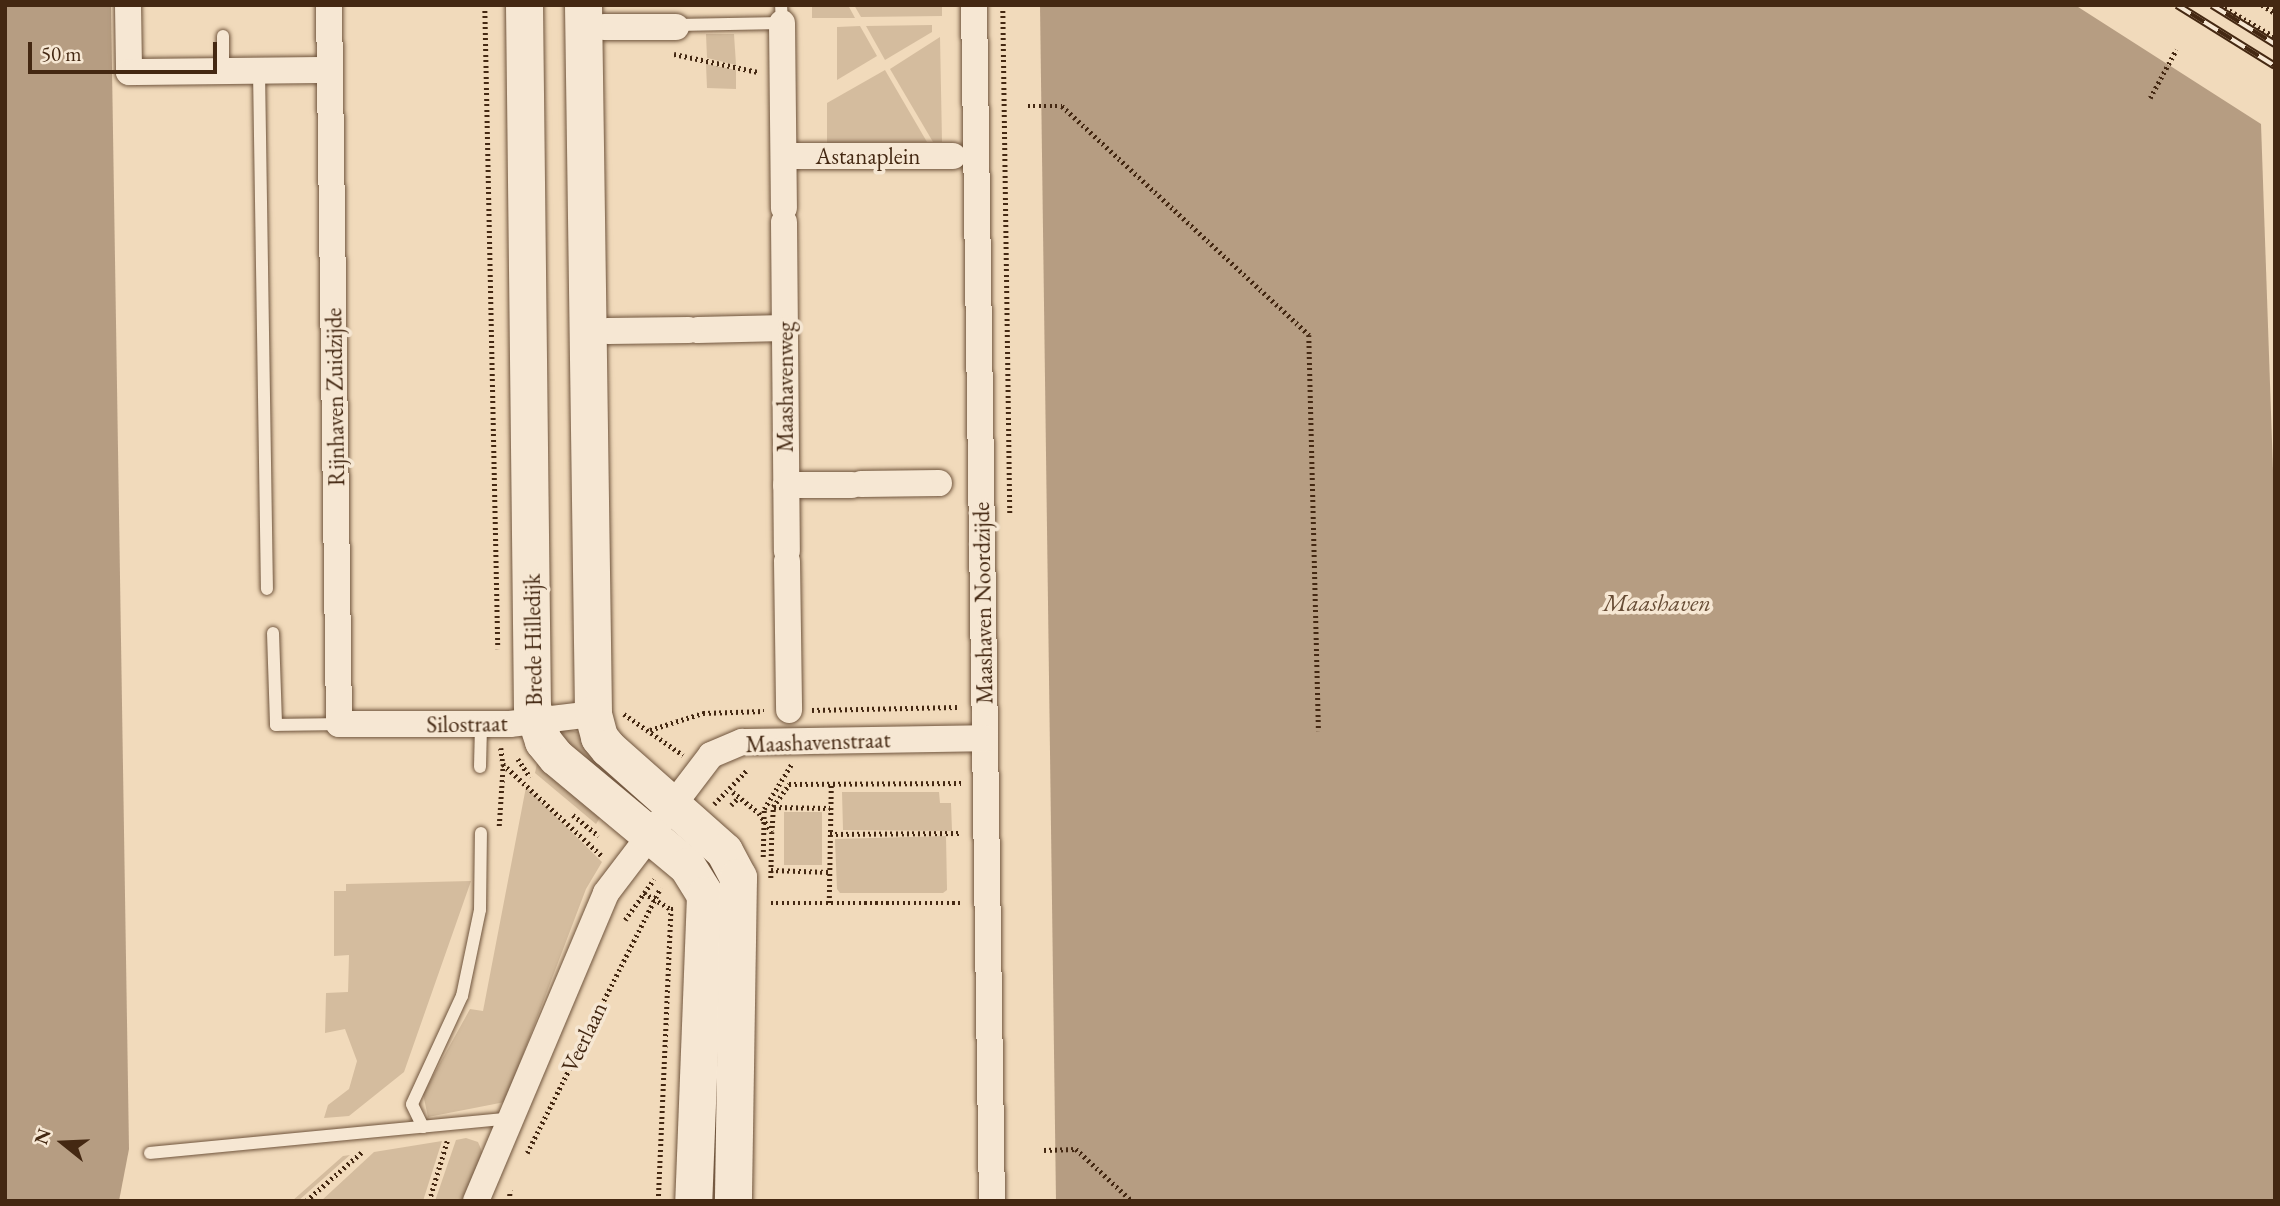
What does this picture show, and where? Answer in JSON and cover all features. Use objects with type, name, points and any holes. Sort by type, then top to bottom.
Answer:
[{"type":"street","points":[[128,5],[129,72],[330,70]]},
{"type":"street","name":"Rijnhaven Zuidzijde","points":[[329,5],[340,724]]},
{"type":"street","name":"Brede Hilledijk","points":[[524,5],[534,720],[556,757],[661,844],[701,882],[707,909],[693,1201]]},
{"type":"street","name":"Maashaven Noordzijde","points":[[974,5],[992,1201]]},
{"type":"street","name":"Maashavenweg","points":[[782,14],[789,710]]},
{"type":"street","points":[[676,24],[593,16],[593,714],[608,748],[689,809],[724,851],[740,891],[733,1201]]},
{"type":"street","name":"Astanaplein","points":[[784,156],[953,156]]},
{"type":"street","points":[[608,331],[785,328]]},
{"type":"street","points":[[786,485],[948,483]]},
{"type":"street","name":"Silostraat","points":[[340,724],[481,725],[593,714]]},
{"type":"street","name":"Maashavenstraat","points":[[661,844],[689,809],[711,755],[742,742],[985,738]]},
{"type":"street","name":"Veerlaan","points":[[475,1201],[606,893],[661,844]]},
{"type":"lane","points":[[676,24],[782,14]]},
{"type":"lane","points":[[223,36],[223,71]]},
{"type":"lane","points":[[259,71],[267,589]]},
{"type":"lane","points":[[273,633],[276,725],[340,724]]},
{"type":"lane","points":[[480,767],[481,725]]},
{"type":"lane","points":[[424,1127],[414,1114],[414,1094],[462,996],[480,910],[481,833]]},
{"type":"lane","points":[[150,1153],[511,1118]]},
{"type":"path","points":[[2220,5],[2275,37]]},
{"type":"path","points":[[2263,5],[2275,13]]},
{"type":"path","points":[[2150,98],[2176,50]]},
{"type":"path","points":[[662,52],[783,78]]},
{"type":"path","points":[[1028,106],[1062,106],[1309,335],[1319,731]]},
{"type":"path","points":[[497,837],[503,764]]},
{"type":"path","name":"Maashavenstraat","points":[[778,765],[800,765]]},
{"type":"path","points":[[763,858],[764,809],[790,765]]},
{"type":"path","name":"Maashavenstraat","points":[[689,809],[757,766]]},
{"type":"path","name":"Maashavenstraat","points":[[829,903],[831,783]]},
{"type":"path","name":"Maashavenstraat","points":[[773,807],[789,784],[959,783]]},
{"type":"path","points":[[731,805],[739,797]]},
{"type":"path","points":[[772,832],[773,807],[830,808]]},
{"type":"path","points":[[830,834],[960,834]]},
{"type":"path","points":[[589,933],[612,935],[644,893],[661,844]]},
{"type":"path","points":[[771,870],[829,872]]},
{"type":"path","name":"Veerlaan","points":[[521,1166],[660,888]]},
{"type":"path","points":[[644,893],[671,909],[679,909]]},
{"type":"path","points":[[771,903],[960,902]]},
{"type":"path","points":[[658,1201],[671,909]]},
{"type":"path","points":[[429,1201],[452,1125]]},
{"type":"path","points":[[306,1201],[341,1173],[379,1132]]},
{"type":"path","points":[[1044,1150],[1076,1149],[1132,1201]]},
{"type":"shaded area","points":[[812,5],[848,5],[855,18],[812,18]]},
{"type":"shaded area","points":[[854,5],[942,5],[942,16],[861,17]]},
{"type":"shaded area","points":[[932,25],[932,32],[885,60],[866,26]]},
{"type":"shaded area","points":[[860,26],[877,56],[837,80],[837,27]]},
{"type":"shaded area","points":[[706,34],[734,34],[736,65],[707,58]]},
{"type":"shaded area","points":[[940,37],[942,142],[933,142],[890,69]]},
{"type":"shaded area","points":[[706,64],[736,70],[736,89],[707,88]]},
{"type":"shaded area","points":[[885,70],[927,142],[827,143],[827,103]]},
{"type":"shaded area","points":[[563,728],[585,734],[629,781],[619,794],[552,730]]},
{"type":"shaded area","points":[[539,754],[604,811],[596,824],[535,773]]},
{"type":"shaded area","points":[[526,787],[602,862],[586,889],[505,1102],[428,1117],[423,1094],[470,1009],[483,1011]]},
{"type":"shaded area","points":[[842,792],[939,792],[940,803],[951,803],[952,831],[843,830]]},
{"type":"shaded area","points":[[784,812],[822,812],[822,865],[784,865]]},
{"type":"shaded area","points":[[946,836],[947,890],[943,893],[840,893],[837,889],[835,839]]},
{"type":"shaded area","points":[[471,881],[404,1072],[349,1116],[324,1118],[328,1105],[349,1089],[357,1061],[345,1029],[325,1033],[326,993],[348,992],[349,955],[334,956],[334,891],[346,891],[346,884]]},
{"type":"shaded area","points":[[466,1138],[478,1142],[483,1154],[463,1201],[435,1201],[456,1140]]},
{"type":"shaded area","points":[[442,1141],[423,1201],[321,1201],[374,1152]]},
{"type":"shaded area","points":[[350,1155],[298,1201],[292,1201],[343,1156]]},
{"type":"water","points":[[5,5],[111,5],[129,1149],[119,1201],[5,1201]]},
{"type":"water","name":"Maashaven","points":[[1040,5],[2075,5],[2261,124],[2275,528],[2275,1201],[1056,1201]]},
{"type":"railway","points":[[2177,5],[2275,66]]},
{"type":"railway","points":[[2212,5],[2275,44]]}]
